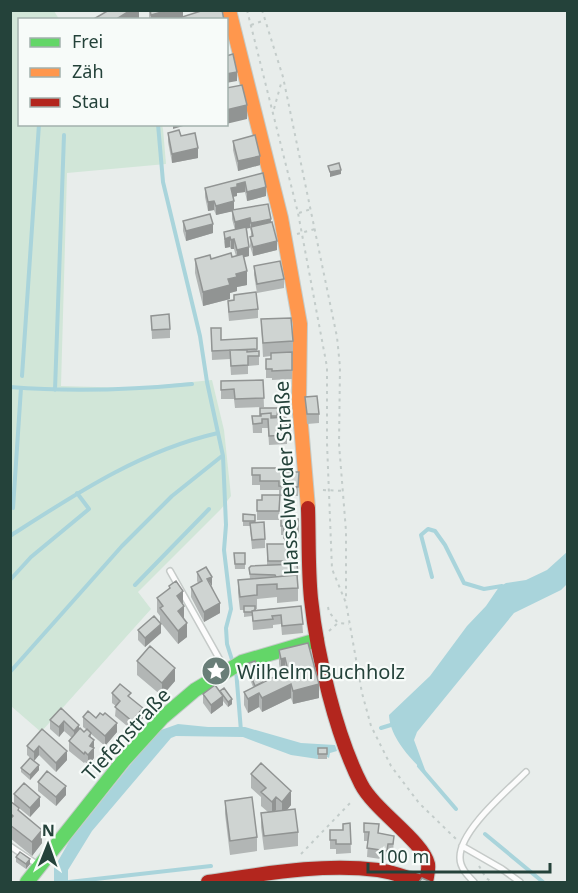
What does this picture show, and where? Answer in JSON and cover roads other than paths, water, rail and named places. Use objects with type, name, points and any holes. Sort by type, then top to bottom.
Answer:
[{"type":"street","name":"Hasselwerder Straße","points":[[229,10],[281,218],[300,324],[302,345],[298,402],[308,491],[311,598],[317,640],[336,717],[355,773],[363,789],[376,806],[424,853],[429,866],[426,882]]},
{"type":"street","name":"Tiefenstraße","points":[[27,882],[124,760],[162,718],[195,690],[232,667],[317,640]]},
{"type":"street","points":[[208,882],[346,867],[380,870],[422,882]]},
{"type":"lane","points":[[170,571],[232,667]]},
{"type":"lane","points":[[474,882],[461,864],[462,846],[474,824],[526,772]]},
{"type":"lane","points":[[10,846],[40,866]]},
{"type":"lane","points":[[462,846],[478,853],[520,882]]},
{"type":"water","points":[[567,552],[567,584],[561,590],[514,613],[417,732],[414,740],[427,775],[397,740],[389,715],[430,676],[499,587],[506,583],[526,580],[547,570]]},
{"type":"water","points":[[178,724],[245,727],[301,743],[335,745],[337,751],[330,753],[329,758],[318,752],[318,759],[291,755],[243,737],[176,736],[171,738],[92,831],[68,870],[68,882],[54,882],[54,868],[70,840],[161,730]]},
{"type":"waterway","points":[[22,376],[39,126]]},
{"type":"waterway","points":[[158,126],[163,182],[200,336],[223,456],[226,525],[224,550],[231,609],[226,628],[227,644],[233,663]]},
{"type":"waterway","points":[[55,390],[64,135]]},
{"type":"waterway","points":[[10,387],[101,390],[192,384]]},
{"type":"waterway","points":[[13,508],[21,388]]},
{"type":"waterway","points":[[10,536],[85,489],[136,462],[189,441],[218,433]]},
{"type":"waterway","points":[[10,672],[122,546],[172,496],[222,456]]},
{"type":"waterway","points":[[10,580],[31,557],[89,509],[77,493]]},
{"type":"waterway","points":[[135,585],[209,509]]},
{"type":"waterway","points":[[432,577],[421,535],[428,529],[435,531],[445,545],[464,583],[484,589],[502,586]]},
{"type":"waterway","points":[[236,670],[241,731]]},
{"type":"waterway","points":[[381,728],[394,724]]},
{"type":"waterway","points":[[419,766],[456,809]]},
{"type":"waterway","points":[[485,834],[543,882]]},
{"type":"waterway","points":[[69,882],[211,866]]},
{"type":"place","name":"Wilhelm Buchholz","points":[[216,671]]}]
